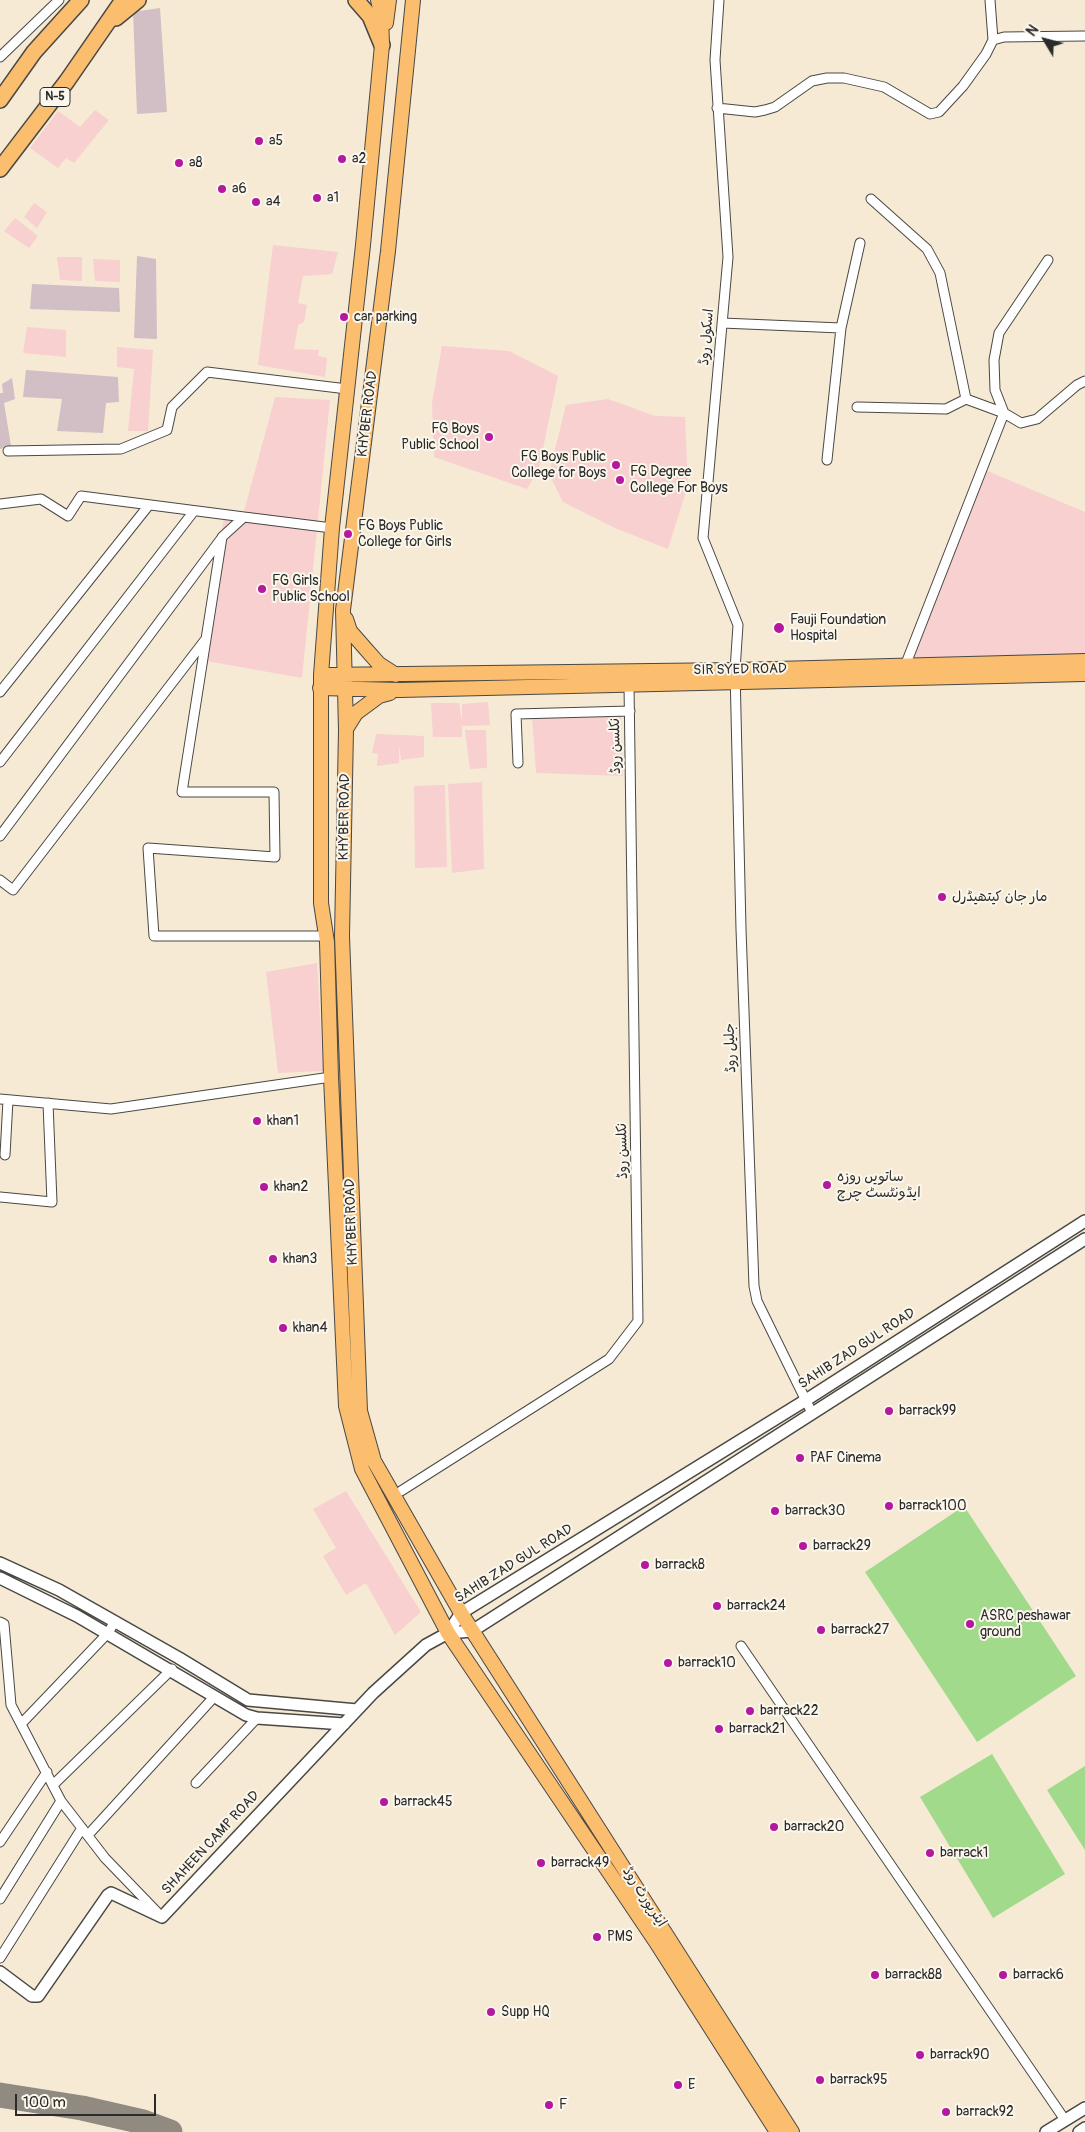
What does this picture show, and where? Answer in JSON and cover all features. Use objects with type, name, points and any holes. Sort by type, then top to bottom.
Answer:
[{"type":"highway","points":[[0,100],[73,0]]},
{"type":"highway","points":[[34,52],[81,0]]},
{"type":"highway","name":"N-5","points":[[0,169],[108,24],[123,0]]},
{"type":"highway","points":[[108,24],[138,0]]},
{"type":"highway","points":[[356,0],[370,16],[382,42]]},
{"type":"main road","points":[[382,42],[389,0]]},
{"type":"main road","name":"KHYBER ROAD","points":[[413,0],[388,251],[343,610],[346,730],[342,936],[360,1411],[374,1461],[461,1613]]},
{"type":"main road","points":[[379,6],[382,42]]},
{"type":"main road","name":"KHYBER ROAD","points":[[382,42],[332,528],[321,682],[321,903],[327,936],[330,1077],[346,1406],[362,1469],[448,1633],[656,1942],[777,2132]]},
{"type":"main road","points":[[343,610],[350,631],[379,664],[396,675]]},
{"type":"main road","name":"SIR SYED ROAD","points":[[400,690],[629,685],[735,676],[905,666],[1085,661]]},
{"type":"main road","name":"SIR SYED ROAD","points":[[321,682],[345,676],[396,675],[1085,674]]},
{"type":"main road","points":[[321,682],[345,690],[400,690]]},
{"type":"main road","points":[[346,730],[356,713],[378,696],[400,690]]},
{"type":"main road","name":"ایئرپورٹ روڈ","points":[[461,1613],[792,2132]]},
{"type":"street","points":[[0,56],[59,0]]},
{"type":"street","name":"اسکول روڈ","points":[[719,0],[715,60],[728,257],[703,538],[738,625],[735,676]]},
{"type":"street","points":[[717,108],[755,112],[765,110],[775,106],[812,82],[827,78],[844,78],[884,87],[930,114],[939,112],[963,86],[986,54],[993,40],[990,0]]},
{"type":"street","points":[[993,40],[1004,37],[1085,36]]},
{"type":"street","points":[[871,199],[927,249],[940,272],[966,399]]},
{"type":"street","points":[[827,460],[841,328],[860,243]]},
{"type":"street","points":[[905,666],[1004,413],[995,390],[994,360],[999,333],[1048,260]]},
{"type":"street","points":[[722,323],[841,328]]},
{"type":"street","points":[[8,451],[121,449],[167,430],[172,407],[207,372],[347,389]]},
{"type":"street","points":[[857,408],[946,410],[966,399],[1004,413],[1021,423],[1031,421],[1051,408],[1077,385],[1085,381]]},
{"type":"street","points":[[0,504],[41,499],[68,516],[81,496],[332,528]]},
{"type":"street","points":[[0,692],[149,505]]},
{"type":"street","points":[[0,762],[194,510]]},
{"type":"street","points":[[0,836],[222,537],[244,517]]},
{"type":"street","points":[[222,537],[182,792],[274,792],[275,857],[148,848],[154,936],[327,936]]},
{"type":"street","points":[[0,880],[13,890],[207,638]]},
{"type":"street","name":"جلیل روڈ","points":[[735,676],[741,929],[754,1286],[757,1301],[812,1413]]},
{"type":"street","name":"نکلسن روڈ","points":[[401,1491],[609,1359],[638,1321],[629,685]]},
{"type":"street","points":[[518,764],[516,714],[630,711]]},
{"type":"street","points":[[5,1155],[4,1099],[111,1110],[330,1077]]},
{"type":"street","points":[[0,1197],[52,1202],[48,1104]]},
{"type":"street","name":"SAHIB ZAD GUL ROAD","points":[[448,1633],[461,1613],[806,1400],[1085,1221]]},
{"type":"street","name":"SAHIB ZAD GUL ROAD","points":[[448,1633],[472,1631],[1085,1239]]},
{"type":"street","points":[[0,1563],[59,1590],[248,1700],[357,1710]]},
{"type":"street","points":[[0,1578],[108,1633],[172,1669],[236,1710],[257,1718],[344,1724]]},
{"type":"street","points":[[21,1724],[108,1633],[115,1621]]},
{"type":"street","points":[[0,1622],[4,1624],[11,1705],[53,1785],[62,1801],[105,1858],[162,1917]]},
{"type":"street","name":"SHAHEEN CAMP ROAD","points":[[162,1917],[357,1710],[418,1651],[448,1633]]},
{"type":"street","points":[[741,1646],[1065,2120]]},
{"type":"street","points":[[53,1785],[172,1669]]},
{"type":"street","points":[[0,1958],[85,1832],[214,1697]]},
{"type":"street","points":[[196,1783],[257,1718]]},
{"type":"street","points":[[0,1842],[47,1772]]},
{"type":"street","points":[[0,1899],[62,1801]]},
{"type":"street","points":[[0,1972],[32,1996],[38,1996],[111,1893],[162,1917]]},
{"type":"street","points":[[1046,2132],[1085,2108]]},
{"type":"street","points":[[1079,2132],[1085,2128]]},
{"type":"shaded area","points":[[160,8],[167,112],[137,114],[133,12]]},
{"type":"shaded area","points":[[95,110],[109,120],[74,163],[66,158],[58,168],[30,148],[58,111],[80,127]]},
{"type":"shaded area","points":[[34,203],[47,212],[37,228],[24,217]]},
{"type":"shaded area","points":[[15,218],[38,236],[29,248],[4,231]]},
{"type":"shaded area","points":[[273,245],[338,252],[332,274],[303,276],[298,303],[307,305],[304,322],[298,325],[294,349],[319,350],[318,356],[327,358],[325,377],[258,365]]},
{"type":"shaded area","points":[[137,256],[156,259],[157,339],[134,338]]},
{"type":"shaded area","points":[[57,257],[82,257],[82,281],[60,280]]},
{"type":"shaded area","points":[[93,259],[120,260],[120,282],[95,281]]},
{"type":"shaded area","points":[[32,284],[119,288],[120,312],[30,309]]},
{"type":"shaded area","points":[[27,327],[66,330],[66,357],[23,353]]},
{"type":"shaded area","name":"FG Boys Public School","points":[[442,346],[509,351],[558,376],[539,468],[527,489],[434,457],[432,403]]},
{"type":"shaded area","points":[[117,347],[153,350],[148,431],[128,431],[134,369],[117,367]]},
{"type":"shaded area","points":[[26,370],[118,377],[119,402],[106,403],[103,433],[57,431],[62,399],[23,397]]},
{"type":"shaded area","points":[[12,378],[15,399],[4,403],[11,446],[0,449],[0,393],[3,393],[2,384]]},
{"type":"shaded area","name":"FG Girls Public School","points":[[275,397],[330,400],[302,678],[201,660],[224,518],[243,515]]},
{"type":"shaded area","name":"FG Degree College For Boys","points":[[608,399],[655,416],[685,417],[688,485],[668,549],[615,528],[563,502],[549,474],[566,405]]},
{"type":"shaded area","points":[[985,470],[1085,512],[1085,661],[905,666]]},
{"type":"shaded area","points":[[488,702],[490,725],[462,726],[462,737],[433,737],[431,703],[459,703],[462,721],[462,704]]},
{"type":"shaded area","points":[[621,716],[623,776],[536,773],[532,717]]},
{"type":"shaded area","points":[[465,730],[486,730],[487,768],[470,769]]},
{"type":"shaded area","points":[[376,734],[424,736],[424,757],[401,760],[399,745],[399,763],[377,766],[378,754],[372,753]]},
{"type":"shaded area","points":[[482,782],[484,869],[452,873],[448,784]]},
{"type":"shaded area","points":[[445,785],[447,867],[415,868],[414,786]]},
{"type":"shaded area","points":[[317,963],[323,1071],[278,1073],[266,972]]},
{"type":"shaded area","points":[[346,1491],[421,1612],[395,1635],[366,1583],[346,1595],[323,1556],[336,1548],[313,1509]]},
{"type":"green space","name":"ASRC peshawar ground","points":[[964,1506],[1076,1676],[977,1742],[865,1572]]},
{"type":"green space","points":[[992,1754],[1065,1874],[993,1918],[920,1797]]},
{"type":"green space","points":[[1085,1766],[1085,1850],[1047,1790]]},
{"type":"taxiway","points":[[0,2095],[82,2108],[143,2122],[170,2132]]},
{"type":"place","name":"a5","points":[[259,141]]},
{"type":"place","name":"a2","points":[[342,159]]},
{"type":"place","name":"a8","points":[[179,163]]},
{"type":"place","name":"a6","points":[[222,189]]},
{"type":"place","name":"a1","points":[[317,198]]},
{"type":"place","name":"a4","points":[[256,202]]},
{"type":"place","name":"car parking","points":[[344,317]]},
{"type":"place","name":"FG Boys Public School","points":[[489,437]]},
{"type":"place","name":"FG Boys Public College for Boys","points":[[616,465]]},
{"type":"place","name":"FG Degree College For Boys","points":[[620,480]]},
{"type":"place","name":"FG Boys Public College for Girls","points":[[348,534]]},
{"type":"place","name":"FG Girls Public School","points":[[262,589]]},
{"type":"place","name":"Fauji Foundation Hospital","points":[[779,628]]},
{"type":"place","name":"مار جان کیتھیڈرل","points":[[942,897]]},
{"type":"place","name":"khan1","points":[[257,1121]]},
{"type":"place","name":"ساتویں روزہ ایڈونٹسٹ چرچ","points":[[827,1185]]},
{"type":"place","name":"khan2","points":[[264,1187]]},
{"type":"place","name":"khan3","points":[[273,1259]]},
{"type":"place","name":"khan4","points":[[283,1328]]},
{"type":"place","name":"barrack99","points":[[889,1411]]},
{"type":"place","name":"PAF Cinema","points":[[800,1458]]},
{"type":"place","name":"barrack100","points":[[889,1506]]},
{"type":"place","name":"barrack30","points":[[775,1511]]},
{"type":"place","name":"barrack29","points":[[803,1546]]},
{"type":"place","name":"barrack8","points":[[645,1565]]},
{"type":"place","name":"barrack24","points":[[717,1606]]},
{"type":"place","name":"ASRC peshawar ground","points":[[970,1624]]},
{"type":"place","name":"barrack27","points":[[821,1630]]},
{"type":"place","name":"barrack10","points":[[668,1663]]},
{"type":"place","name":"barrack22","points":[[750,1711]]},
{"type":"place","name":"barrack21","points":[[719,1729]]},
{"type":"place","name":"barrack45","points":[[384,1802]]},
{"type":"place","name":"barrack20","points":[[774,1827]]},
{"type":"place","name":"barrack1","points":[[930,1853]]},
{"type":"place","name":"barrack49","points":[[541,1863]]},
{"type":"place","name":"PMS","points":[[597,1937]]},
{"type":"place","name":"barrack88","points":[[875,1975]]},
{"type":"place","name":"barrack6","points":[[1003,1975]]},
{"type":"place","name":"Supp HQ","points":[[491,2012]]},
{"type":"place","name":"barrack90","points":[[920,2055]]},
{"type":"place","name":"barrack95","points":[[820,2080]]},
{"type":"place","name":"E","points":[[678,2085]]},
{"type":"place","name":"F","points":[[549,2105]]},
{"type":"place","name":"barrack92","points":[[946,2112]]}]
